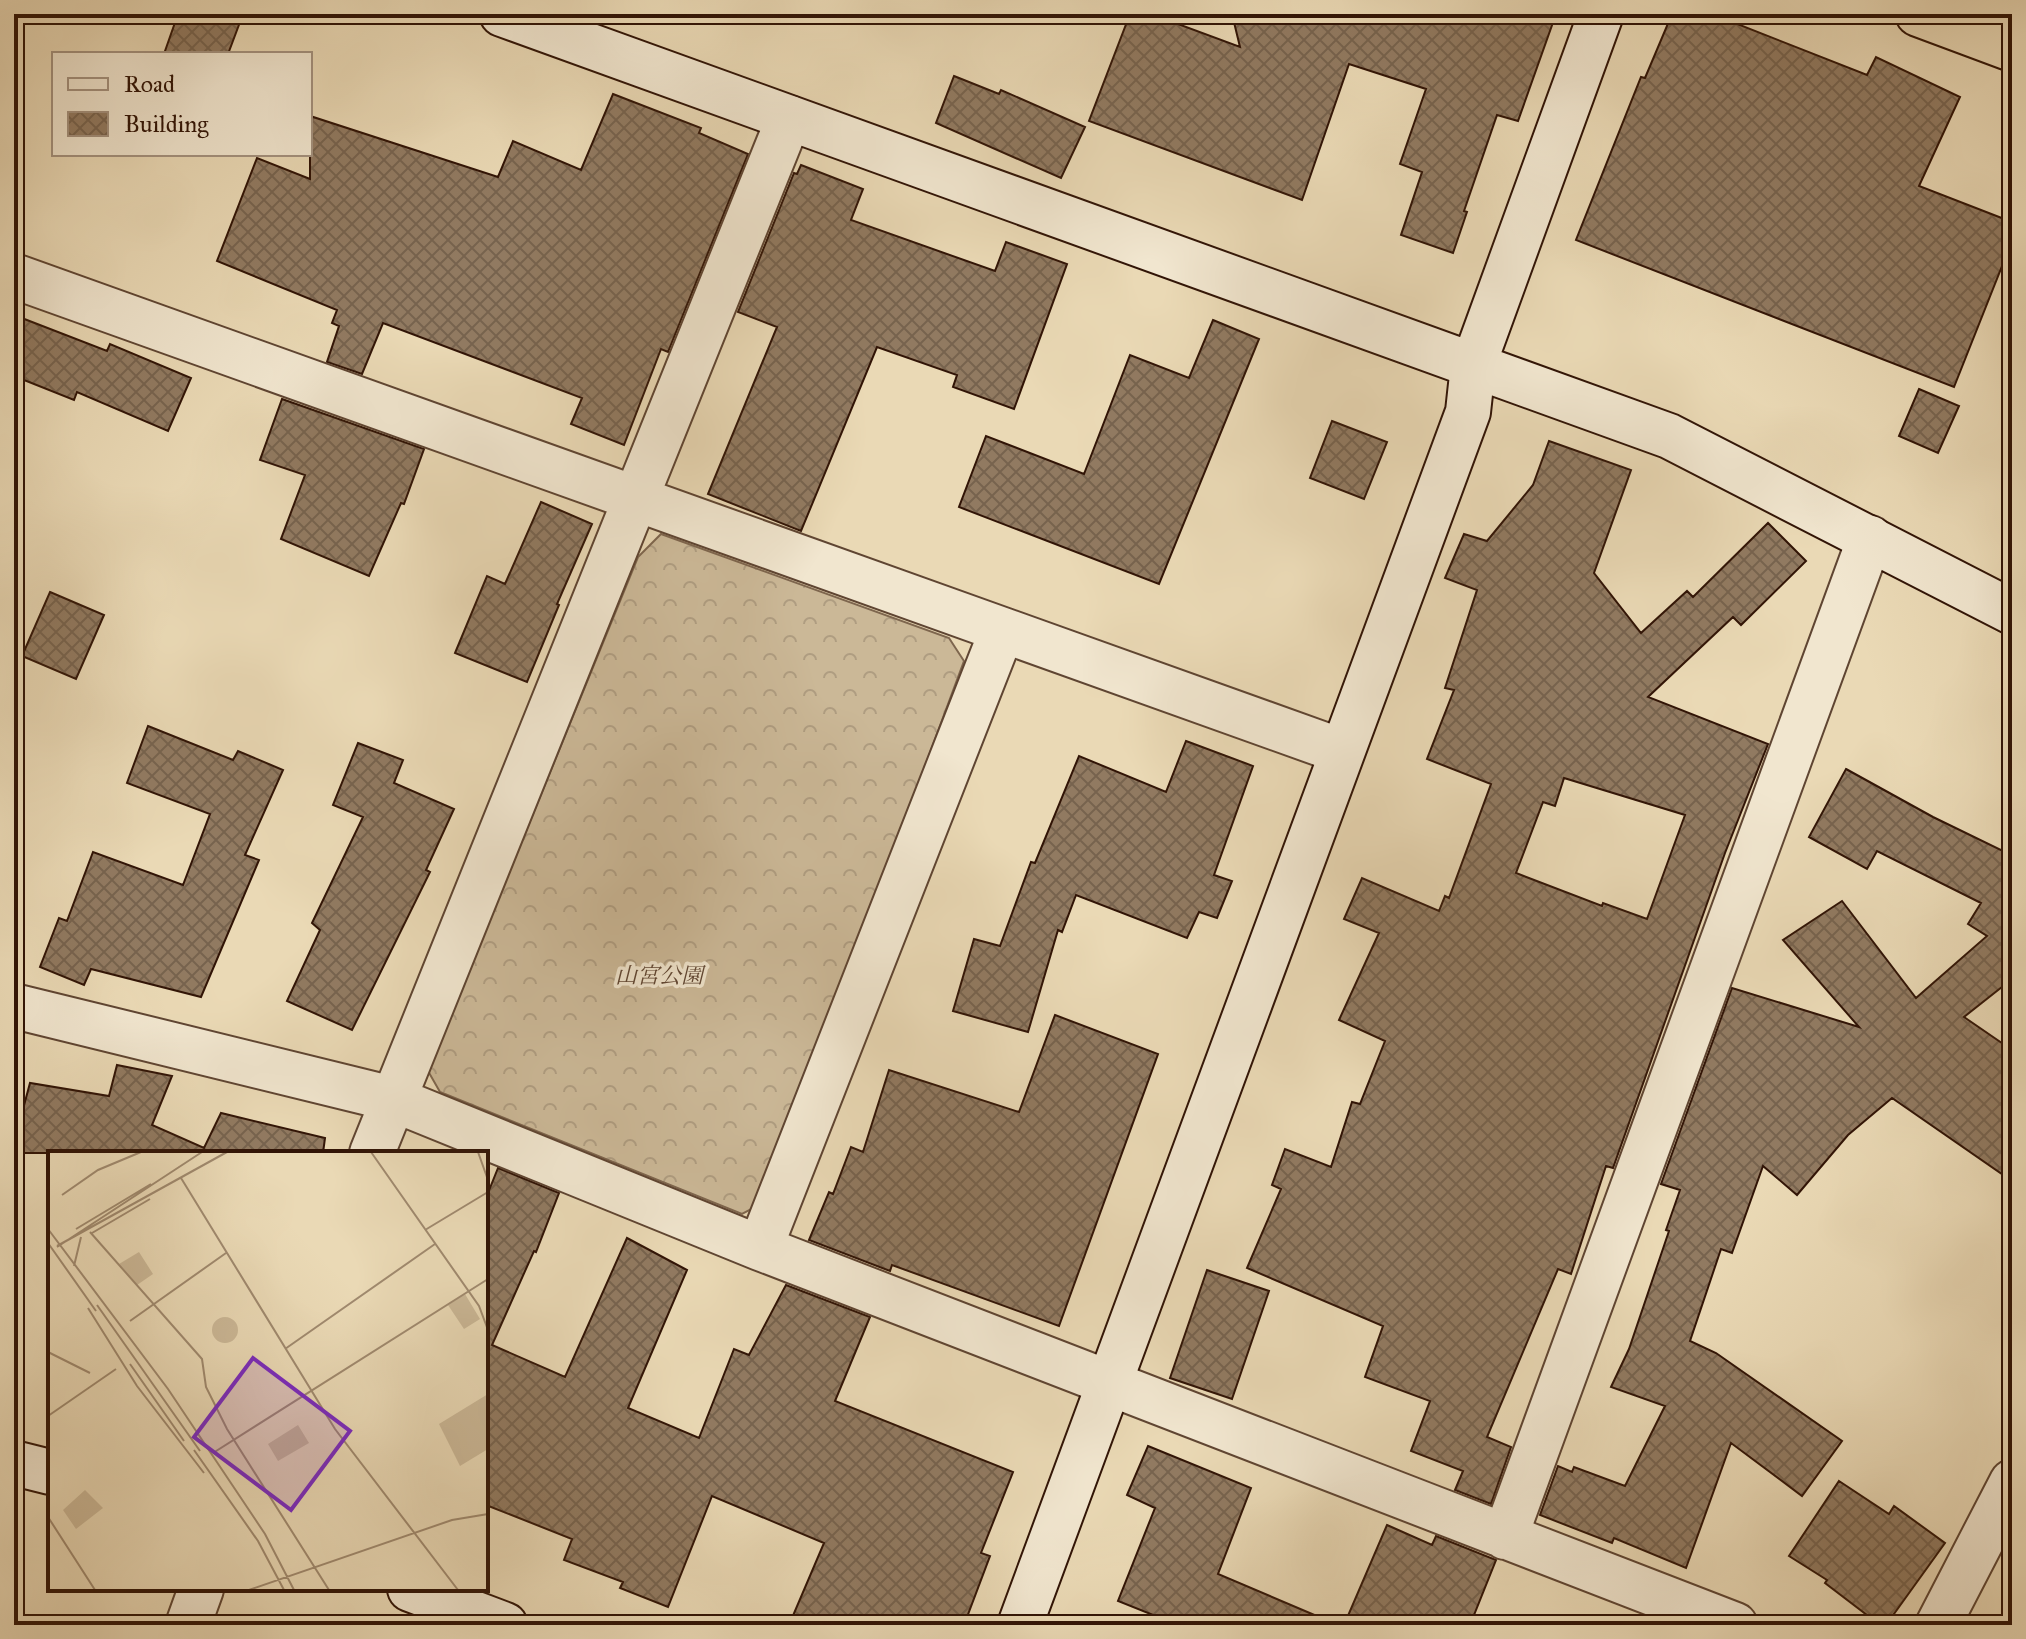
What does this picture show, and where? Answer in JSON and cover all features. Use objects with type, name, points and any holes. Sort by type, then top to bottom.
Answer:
[{"type":"highway","points":[[1918,14],[2012,49]]},
{"type":"street","points":[[502,14],[1669,436],[2012,612]]},
{"type":"street","points":[[1020,1625],[1468,412],[1473,366],[1601,14]]},
{"type":"street","points":[[373,1151],[789,118]]},
{"type":"street","points":[[14,276],[1341,751]]},
{"type":"street","points":[[1505,1537],[1870,538]]},
{"type":"street","points":[[760,1248],[1002,631]]},
{"type":"street","points":[[14,1006],[393,1099],[760,1248],[1735,1625]]},
{"type":"street","points":[[14,1463],[48,1472]]},
{"type":"street","points":[[1938,1625],[2012,1482]]},
{"type":"street","points":[[188,1625],[200,1591]]},
{"type":"street","points":[[415,1591],[505,1625]]},
{"type":"green space","name":"山宮公園","points":[[661,534],[949,638],[964,661],[763,1203],[742,1214],[440,1092],[428,1071],[638,557]]},
{"type":"building","points":[[178,14],[243,14],[229,52],[165,52]]},
{"type":"building","points":[[1130,14],[1151,14],[1240,47],[1232,14],[1556,14],[1518,121],[1497,115],[1453,253],[1401,235],[1422,172],[1400,164],[1426,89],[1349,64],[1302,200],[1089,121]]},
{"type":"building","points":[[1672,14],[1712,14],[1867,75],[1876,57],[1960,97],[1919,186],[2012,222],[2012,241],[1954,387],[1576,240],[1641,77],[1645,78]]},
{"type":"building","points":[[954,76],[999,94],[1001,90],[1085,127],[1061,178],[936,123]]},
{"type":"building","points":[[613,94],[701,128],[699,133],[748,154],[668,352],[661,349],[624,445],[571,424],[582,398],[383,323],[362,374],[327,362],[339,326],[332,323],[337,310],[217,261],[257,158],[310,179],[312,117],[498,177],[513,141],[581,170]]},
{"type":"building","points":[[801,165],[863,189],[851,220],[995,271],[1006,242],[1067,264],[1014,409],[953,387],[957,375],[877,347],[801,531],[708,494],[777,327],[738,312],[794,173],[797,174]]},
{"type":"building","points":[[14,315],[107,351],[110,344],[191,378],[168,431],[77,392],[74,400],[14,376]]},
{"type":"building","points":[[1213,320],[1259,339],[1159,584],[959,507],[986,436],[1084,474],[1130,355],[1189,378]]},
{"type":"building","points":[[1919,389],[1959,406],[1938,453],[1899,436]]},
{"type":"building","points":[[282,399],[424,449],[404,504],[401,503],[369,576],[281,539],[305,475],[260,460]]},
{"type":"building","points":[[1332,421],[1387,442],[1364,499],[1310,478]]},
{"type":"building","points":[[1549,441],[1631,470],[1594,573],[1641,633],[1687,591],[1693,597],[1768,523],[1806,561],[1741,625],[1733,617],[1648,697],[1768,744],[1725,853],[1613,1168],[1606,1166],[1571,1274],[1558,1269],[1487,1437],[1511,1447],[1491,1504],[1455,1490],[1463,1471],[1411,1451],[1430,1401],[1365,1377],[1383,1326],[1247,1268],[1281,1189],[1272,1185],[1285,1149],[1331,1167],[1352,1102],[1360,1104],[1385,1041],[1339,1020],[1379,933],[1344,919],[1362,878],[1439,911],[1445,896],[1449,898],[1491,784],[1427,759],[1454,690],[1445,688],[1477,590],[1445,578],[1464,534],[1487,541],[1533,485]],"holes":[[[1564,778],[1685,815],[1647,919],[1603,903],[1602,906],[1516,873],[1543,802],[1555,806]]]},
{"type":"building","points":[[541,502],[592,524],[527,682],[455,653],[487,576],[505,584]]},
{"type":"building","points":[[50,592],[104,615],[76,679],[22,656]]},
{"type":"building","points":[[148,726],[233,760],[238,751],[283,770],[245,855],[259,860],[201,997],[91,969],[84,985],[40,967],[59,918],[67,921],[93,852],[183,885],[210,814],[127,783]]},
{"type":"building","points":[[1186,741],[1253,766],[1214,875],[1232,881],[1217,918],[1199,912],[1187,938],[1076,895],[1062,932],[1058,930],[1028,1032],[953,1011],[974,939],[1000,946],[1031,862],[1035,863],[1079,756],[1166,792]]},
{"type":"building","points":[[358,743],[403,760],[394,783],[454,809],[426,870],[430,872],[352,1030],[287,1001],[320,930],[312,923],[363,817],[333,805]]},
{"type":"building","points":[[1846,769],[1933,817],[2012,853],[2012,979],[1964,1017],[2012,1050],[2012,1181],[1892,1098],[1848,1135],[1797,1195],[1763,1166],[1732,1253],[1721,1249],[1690,1341],[1716,1353],[1842,1441],[1802,1496],[1731,1443],[1686,1568],[1614,1538],[1612,1543],[1540,1515],[1558,1466],[1572,1472],[1574,1467],[1625,1486],[1665,1406],[1611,1387],[1629,1349],[1680,1190],[1661,1184],[1732,988],[1859,1027],[1783,940],[1842,901],[1916,998],[1987,936],[1968,924],[1981,903],[1877,851],[1867,869],[1809,837]]},
{"type":"building","points":[[1055,1015],[1158,1054],[1059,1326],[892,1265],[890,1271],[809,1240],[829,1192],[833,1194],[851,1147],[863,1152],[889,1070],[1019,1112]]},
{"type":"building","points":[[117,1065],[172,1076],[152,1125],[204,1148],[221,1113],[325,1138],[323,1151],[14,1153],[30,1083],[109,1096]]},
{"type":"building","points":[[498,1168],[559,1193],[536,1252],[492,1345],[565,1377],[627,1238],[687,1270],[628,1408],[699,1438],[734,1349],[749,1355],[786,1285],[870,1317],[835,1401],[1013,1472],[981,1553],[990,1556],[964,1625],[789,1625],[824,1543],[712,1496],[668,1607],[620,1588],[623,1582],[564,1560],[572,1539],[488,1506],[488,1193]]},
{"type":"building","points":[[1207,1270],[1269,1291],[1232,1399],[1170,1378]]},
{"type":"building","points":[[1148,1446],[1251,1488],[1218,1574],[1338,1625],[1178,1625],[1118,1601],[1155,1508],[1127,1495]]},
{"type":"building","points":[[1839,1481],[1889,1514],[1894,1506],[1945,1543],[1886,1625],[1880,1625],[1825,1583],[1827,1580],[1789,1556]]},
{"type":"building","points":[[1387,1525],[1432,1545],[1436,1536],[1496,1560],[1470,1625],[1344,1625]]}]
